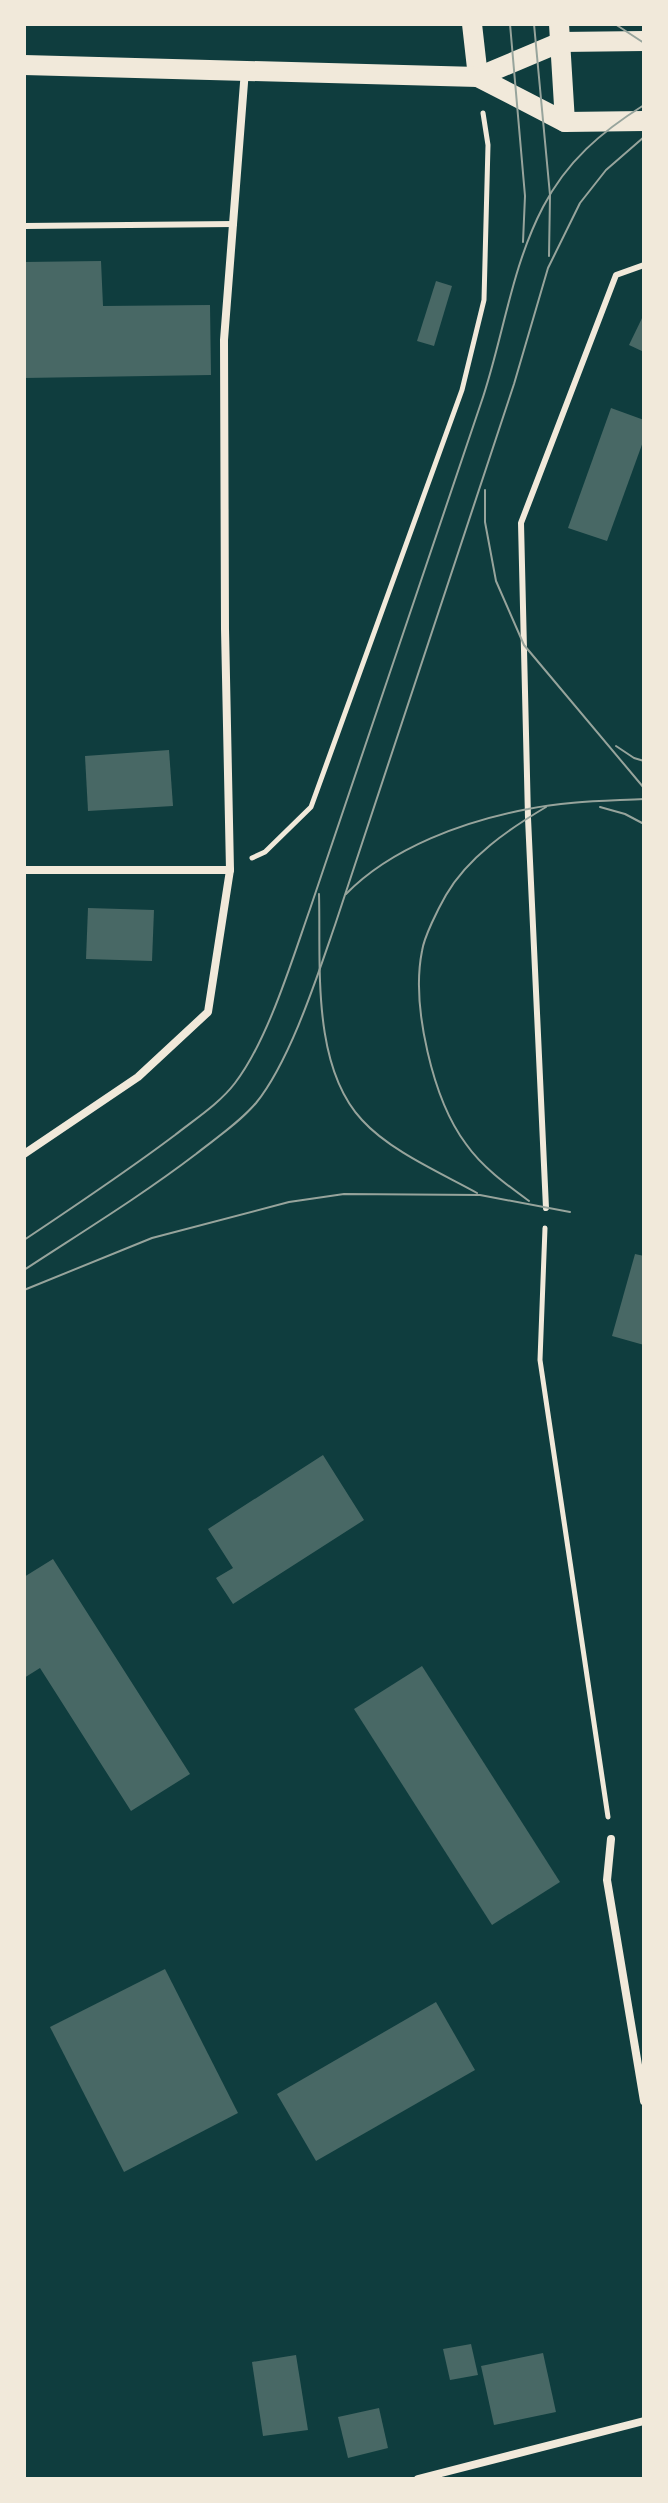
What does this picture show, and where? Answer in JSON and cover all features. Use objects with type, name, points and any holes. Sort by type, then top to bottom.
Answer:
[{"type":"main road","points":[[472,24],[478,77]]},
{"type":"main road","points":[[478,77],[560,33],[644,41]]},
{"type":"main road","points":[[560,33],[565,122]]},
{"type":"main road","points":[[24,65],[478,77],[565,122],[644,121]]},
{"type":"street","points":[[24,1154],[138,1077],[208,1012],[230,870],[224,340],[245,69]]},
{"type":"street","points":[[24,870],[230,870]]},
{"type":"street","points":[[611,1839],[607,1880],[644,2101]]},
{"type":"street","points":[[418,2479],[644,2421]]},
{"type":"lane","points":[[24,226],[234,224]]},
{"type":"lane","points":[[546,1208],[528,818],[521,523],[616,275],[644,265]]},
{"type":"path","points":[[230,870],[265,852],[311,807],[462,390],[484,300],[488,145],[478,77]]},
{"type":"path","points":[[546,1208],[540,1360],[611,1839]]},
{"type":"building","points":[[101,261],[103,306],[210,305],[211,375],[24,378],[24,262]]},
{"type":"building","points":[[436,281],[452,286],[434,346],[417,341]]},
{"type":"building","points":[[644,314],[644,352],[629,345]]},
{"type":"building","points":[[611,408],[644,420],[644,439],[607,541],[568,528]]},
{"type":"building","points":[[169,750],[173,806],[88,811],[85,756]]},
{"type":"building","points":[[88,908],[154,910],[152,961],[86,959]]},
{"type":"building","points":[[635,1254],[644,1256],[644,1345],[612,1336]]},
{"type":"building","points":[[323,1455],[364,1520],[233,1604],[216,1578],[233,1568],[208,1529]]},
{"type":"building","points":[[53,1559],[190,1774],[131,1811],[40,1668],[24,1678],[24,1577]]},
{"type":"building","points":[[422,1666],[560,1882],[492,1925],[354,1709]]},
{"type":"building","points":[[165,1969],[238,2113],[124,2172],[50,2027]]},
{"type":"building","points":[[436,2002],[475,2070],[316,2161],[277,2094]]},
{"type":"building","points":[[471,2344],[478,2375],[450,2380],[443,2349]]},
{"type":"building","points":[[543,2353],[556,2412],[494,2425],[481,2366]]},
{"type":"building","points":[[296,2355],[308,2430],[263,2436],[252,2362]]},
{"type":"building","points":[[379,2408],[388,2448],[348,2458],[338,2417]]},
{"type":"tram line","points":[[510,24],[525,196],[523,242]]},
{"type":"tram line","points":[[534,24],[550,195],[549,256]]},
{"type":"tram line","points":[[615,24],[644,43]]},
{"type":"tram line","points":[[24,1240],[119,1176],[206,1111],[229,1091],[258,1045],[310,909],[481,403],[515,279],[532,230],[552,191],[574,162],[599,137],[644,105]]},
{"type":"tram line","points":[[24,1270],[111,1214],[227,1130],[256,1103],[280,1065],[302,1018],[335,925],[514,384],[548,268],[580,203],[606,170],[644,137]]},
{"type":"tram line","points":[[485,490],[485,522],[496,581],[524,645],[644,788]]},
{"type":"tram line","points":[[616,746],[644,761]]},
{"type":"tram line","points":[[346,894],[364,877],[407,850],[479,821],[556,804],[644,799]]},
{"type":"tram line","points":[[529,1201],[480,1160],[454,1125],[428,1052],[422,1025],[419,973],[428,931],[455,881],[490,845],[546,807]]},
{"type":"tram line","points":[[600,807],[625,814],[644,824]]},
{"type":"tram line","points":[[319,894],[322,1013],[334,1071],[346,1097],[362,1120],[387,1142],[477,1193]]},
{"type":"tram line","points":[[24,1290],[152,1238],[289,1202],[344,1194],[480,1195],[570,1212]]}]
